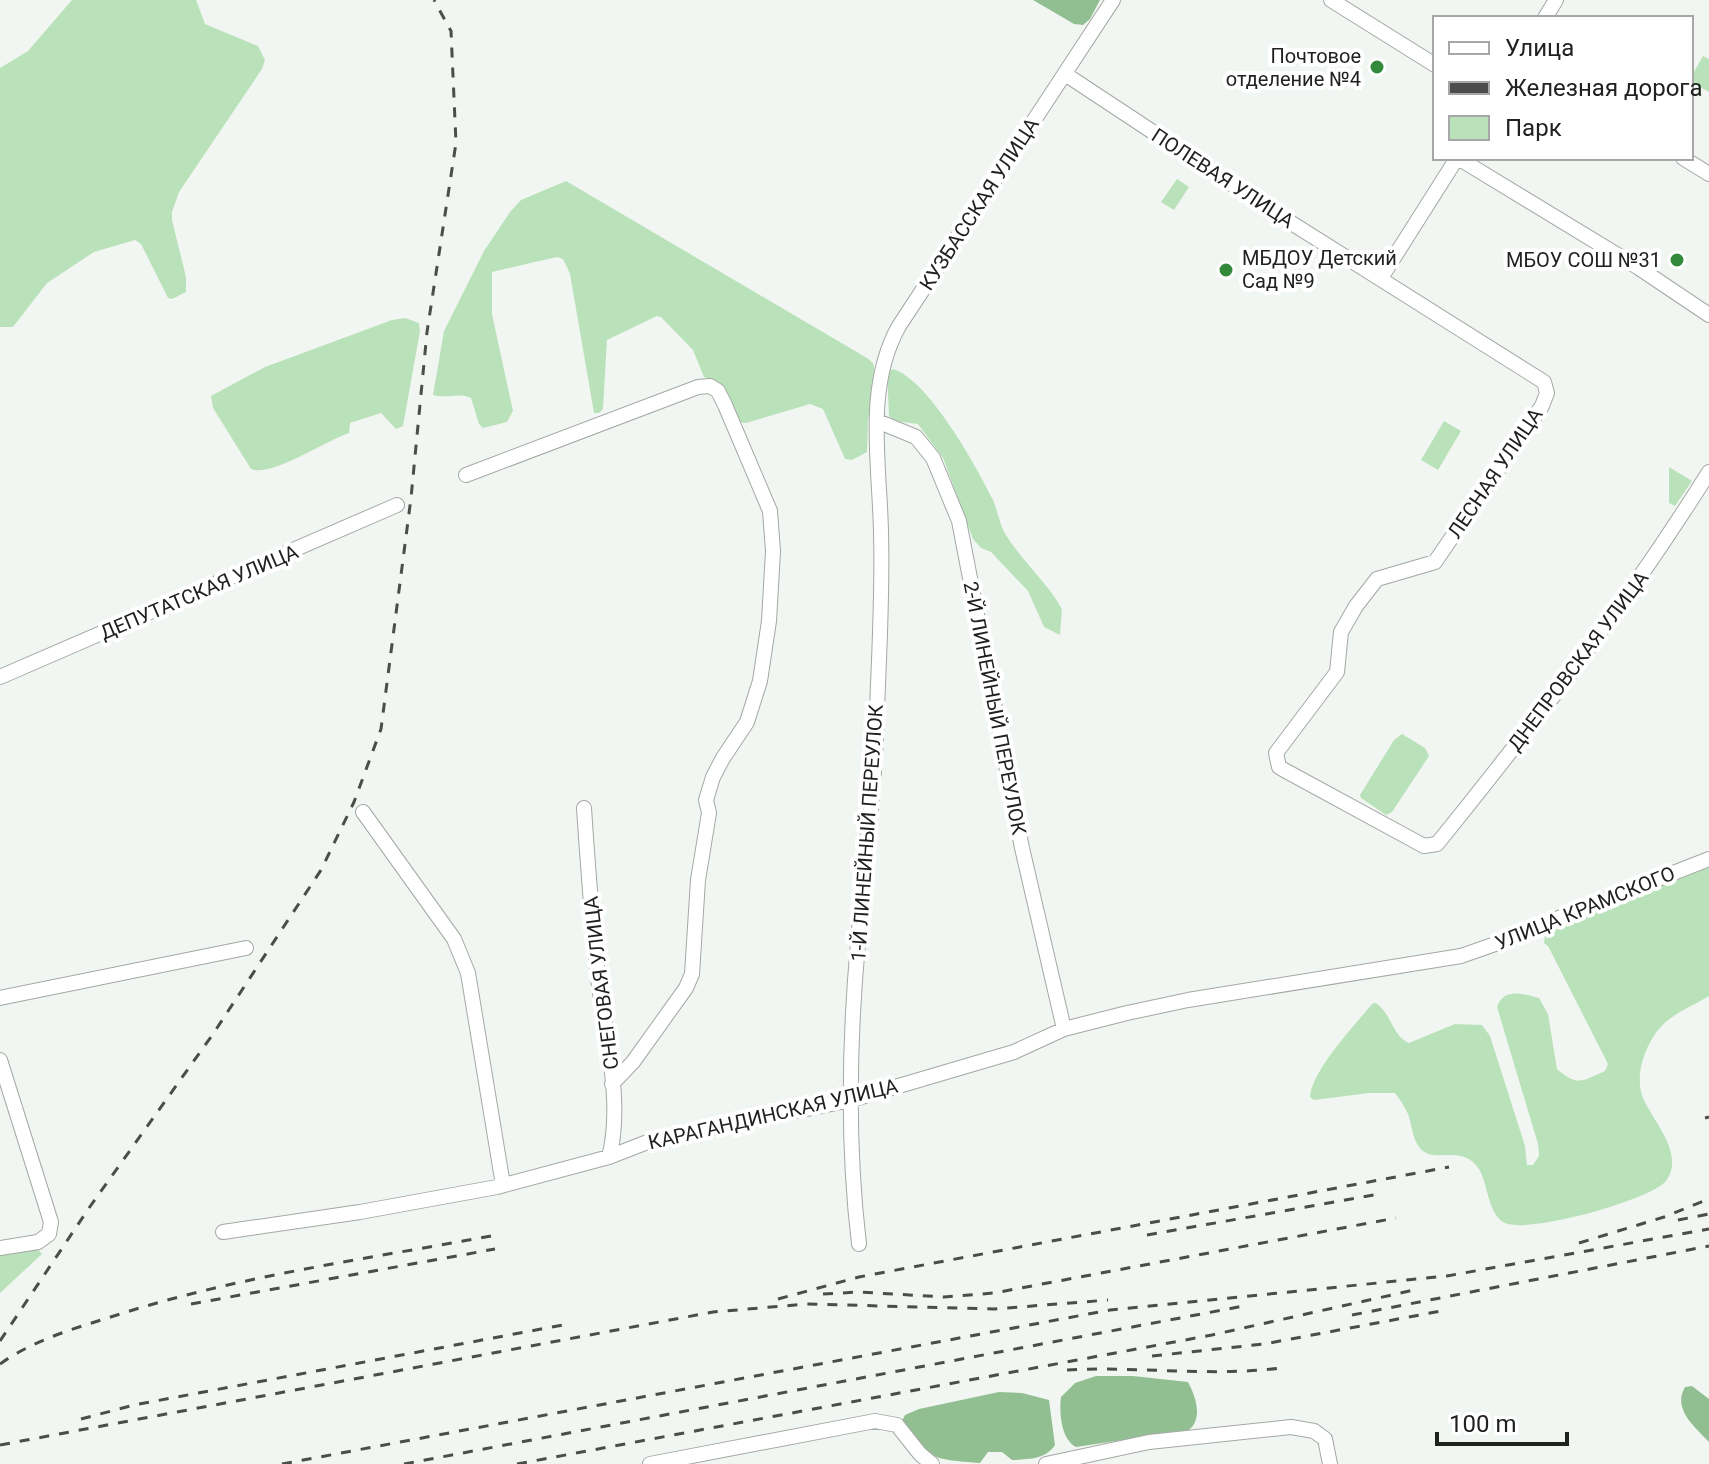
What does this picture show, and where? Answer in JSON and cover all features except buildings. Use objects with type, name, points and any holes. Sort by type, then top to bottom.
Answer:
[{"type":"street","name":"КУЗБАССКАЯ УЛИЦА","points":[[877,421],[889,345],[899,326],[1113,0]]},
{"type":"street","points":[[1331,0],[1433,64]]},
{"type":"street","name":"ПОЛЕВАЯ УЛИЦА","points":[[1065,74],[1274,212],[1544,382]]},
{"type":"street","points":[[1381,278],[1456,160]]},
{"type":"street","points":[[1460,160],[1639,268],[1709,315]]},
{"type":"street","points":[[1686,160],[1709,174]]},
{"type":"street","name":"ЛЕСНАЯ УЛИЦА","points":[[1437,844],[1424,846],[1279,767],[1276,753],[1337,672],[1341,632],[1356,606],[1377,579],[1435,562],[1542,406],[1547,393],[1544,382]]},
{"type":"street","points":[[466,475],[698,387],[710,386],[718,391],[770,511],[773,551],[767,636],[760,681],[747,722],[713,777],[706,800],[709,813],[698,880],[692,974],[686,988],[633,1062],[612,1084]]},
{"type":"street","name":"2-Й ЛИНЕЙНЫЙ ПЕРЕУЛОК","points":[[877,421],[916,437],[933,458],[959,521],[1022,848],[1064,1029]]},
{"type":"street","name":"1-Й ЛИНЕЙНЫЙ ПЕРЕУЛОК","points":[[859,1244],[851,1169],[852,1030],[874,785],[881,533],[876,461],[877,421]]},
{"type":"street","name":"ДНЕПРОВСКАЯ УЛИЦА","points":[[1437,844],[1566,681],[1646,569],[1709,472]]},
{"type":"street","name":"ДЕПУТАТСКАЯ УЛИЦА","points":[[0,677],[397,505]]},
{"type":"street","name":"СНЕГОВАЯ УЛИЦА","points":[[584,808],[593,926],[612,1084],[613,1141],[609,1157]]},
{"type":"street","points":[[363,812],[454,939],[468,973],[503,1185]]},
{"type":"street","name":"УЛИЦА КРАМСКОГО","points":[[1461,956],[1535,930],[1709,859]]},
{"type":"street","points":[[0,998],[246,948]]},
{"type":"street","name":"КАРАГАНДИНСКАЯ УЛИЦА","points":[[223,1232],[360,1212],[503,1185],[609,1157],[650,1141],[851,1100],[1014,1052],[1064,1029],[1188,1000],[1461,956]]},
{"type":"street","points":[[0,1060],[51,1222],[49,1234],[38,1242],[0,1248]]},
{"type":"street","points":[[650,1464],[875,1421],[897,1425],[932,1464]]},
{"type":"street","points":[[1046,1464],[1149,1442],[1291,1427],[1314,1431],[1325,1439],[1330,1464]]},
{"type":"green space","points":[[72,0],[196,0],[205,24],[258,46],[265,60],[179,192],[172,212],[186,277],[186,292],[168,298],[141,244],[135,240],[94,252],[47,283],[13,327],[0,327],[0,68],[28,51]]},
{"type":"green space","points":[[1033,0],[1100,0],[1090,19],[1083,25],[1074,24]]},
{"type":"green space","points":[[1703,56],[1709,59],[1709,92],[1693,83],[1693,74]]},
{"type":"green space","points":[[1177,179],[1189,187],[1174,210],[1161,202]]},
{"type":"green space","points":[[566,181],[873,363],[875,371],[867,452],[852,460],[845,459],[823,409],[810,404],[746,423],[738,422],[718,383],[704,377],[693,350],[657,316],[607,340],[603,409],[594,413],[570,274],[563,259],[557,257],[492,272],[492,314],[513,411],[507,422],[483,428],[471,398],[433,395],[444,331],[484,251],[521,200]]},
{"type":"green space","points":[[405,318],[419,323],[420,331],[403,426],[396,429],[381,413],[350,423],[349,433],[285,463],[260,470],[251,469],[213,408],[211,396],[265,367],[392,320]]},
{"type":"green space","points":[[893,369],[907,376],[921,389],[964,447],[993,500],[1006,535],[1062,609],[1060,635],[1044,627],[1028,591],[991,552],[981,548],[973,539],[943,458],[918,424],[894,421],[889,416],[887,372]]},
{"type":"green space","points":[[1444,421],[1461,431],[1438,470],[1421,460]]},
{"type":"green space","points":[[1669,467],[1692,481],[1675,506],[1669,503]]},
{"type":"green space","points":[[1402,734],[1425,748],[1429,756],[1392,812],[1386,815],[1360,795],[1394,740]]},
{"type":"green space","points":[[1709,865],[1709,996],[1677,1014],[1660,1028],[1648,1046],[1641,1067],[1643,1098],[1665,1138],[1672,1160],[1666,1181],[1656,1189],[1615,1206],[1562,1220],[1538,1224],[1505,1223],[1495,1213],[1482,1175],[1472,1161],[1456,1155],[1432,1155],[1420,1148],[1408,1114],[1395,1093],[1314,1100],[1310,1097],[1312,1086],[1326,1062],[1372,1004],[1381,1007],[1399,1036],[1409,1043],[1455,1024],[1482,1025],[1490,1036],[1525,1146],[1527,1165],[1533,1165],[1539,1156],[1538,1144],[1497,1007],[1500,1001],[1509,994],[1539,998],[1548,1014],[1557,1069],[1564,1075],[1580,1080],[1605,1071],[1608,1064],[1544,943],[1545,934]]},
{"type":"green space","points":[[38,1249],[42,1254],[0,1293],[0,1255]]},
{"type":"green space","points":[[1096,1376],[1133,1376],[1188,1382],[1197,1407],[1196,1420],[1189,1430],[1076,1447],[1064,1432],[1061,1397],[1075,1383]]},
{"type":"green space","points":[[1692,1386],[1709,1399],[1709,1442],[1683,1410],[1681,1403],[1685,1387]]},
{"type":"green space","points":[[999,1392],[1022,1393],[1049,1400],[1055,1445],[1051,1450],[1036,1458],[1012,1460],[1002,1452],[988,1452],[980,1463],[952,1460],[927,1451],[902,1421],[905,1415],[919,1409]]},
{"type":"railway","points":[[0,1341],[89,1208],[213,1034],[321,870],[354,802],[381,729],[411,498],[427,332],[456,143],[451,31],[434,0]]},
{"type":"railway","points":[[1705,1118],[1709,1117]]},
{"type":"railway","points":[[778,1299],[859,1277],[1449,1167]]},
{"type":"railway","points":[[1147,1235],[1374,1195]]},
{"type":"railway","points":[[1579,1243],[1664,1217],[1709,1199]]},
{"type":"railway","points":[[1678,1220],[1709,1214]]},
{"type":"railway","points":[[823,1294],[859,1292],[944,1297],[994,1293],[1396,1218]]},
{"type":"railway","points":[[282,1464],[1110,1310],[1447,1276],[1709,1229]]},
{"type":"railway","points":[[0,1364],[56,1335],[209,1289],[491,1236]]},
{"type":"railway","points":[[1352,1315],[1709,1246]]},
{"type":"railway","points":[[191,1304],[495,1249]]},
{"type":"railway","points":[[517,1464],[1212,1335],[1414,1290]]},
{"type":"railway","points":[[0,1445],[713,1312],[807,1304],[994,1309],[1108,1300]]},
{"type":"railway","points":[[404,1464],[1249,1305]]},
{"type":"railway","points":[[1152,1356],[1264,1344],[1441,1311]]},
{"type":"railway","points":[[81,1419],[134,1405],[568,1324]]},
{"type":"railway","points":[[1067,1370],[1228,1372],[1281,1368]]},
{"type":"place","name":"Почтовое отделение №4","points":[[1377,67]]},
{"type":"place","name":"МБОУ СОШ №31","points":[[1677,260]]},
{"type":"place","name":"МБДОУ Детский Сад №9","points":[[1226,270]]}]
